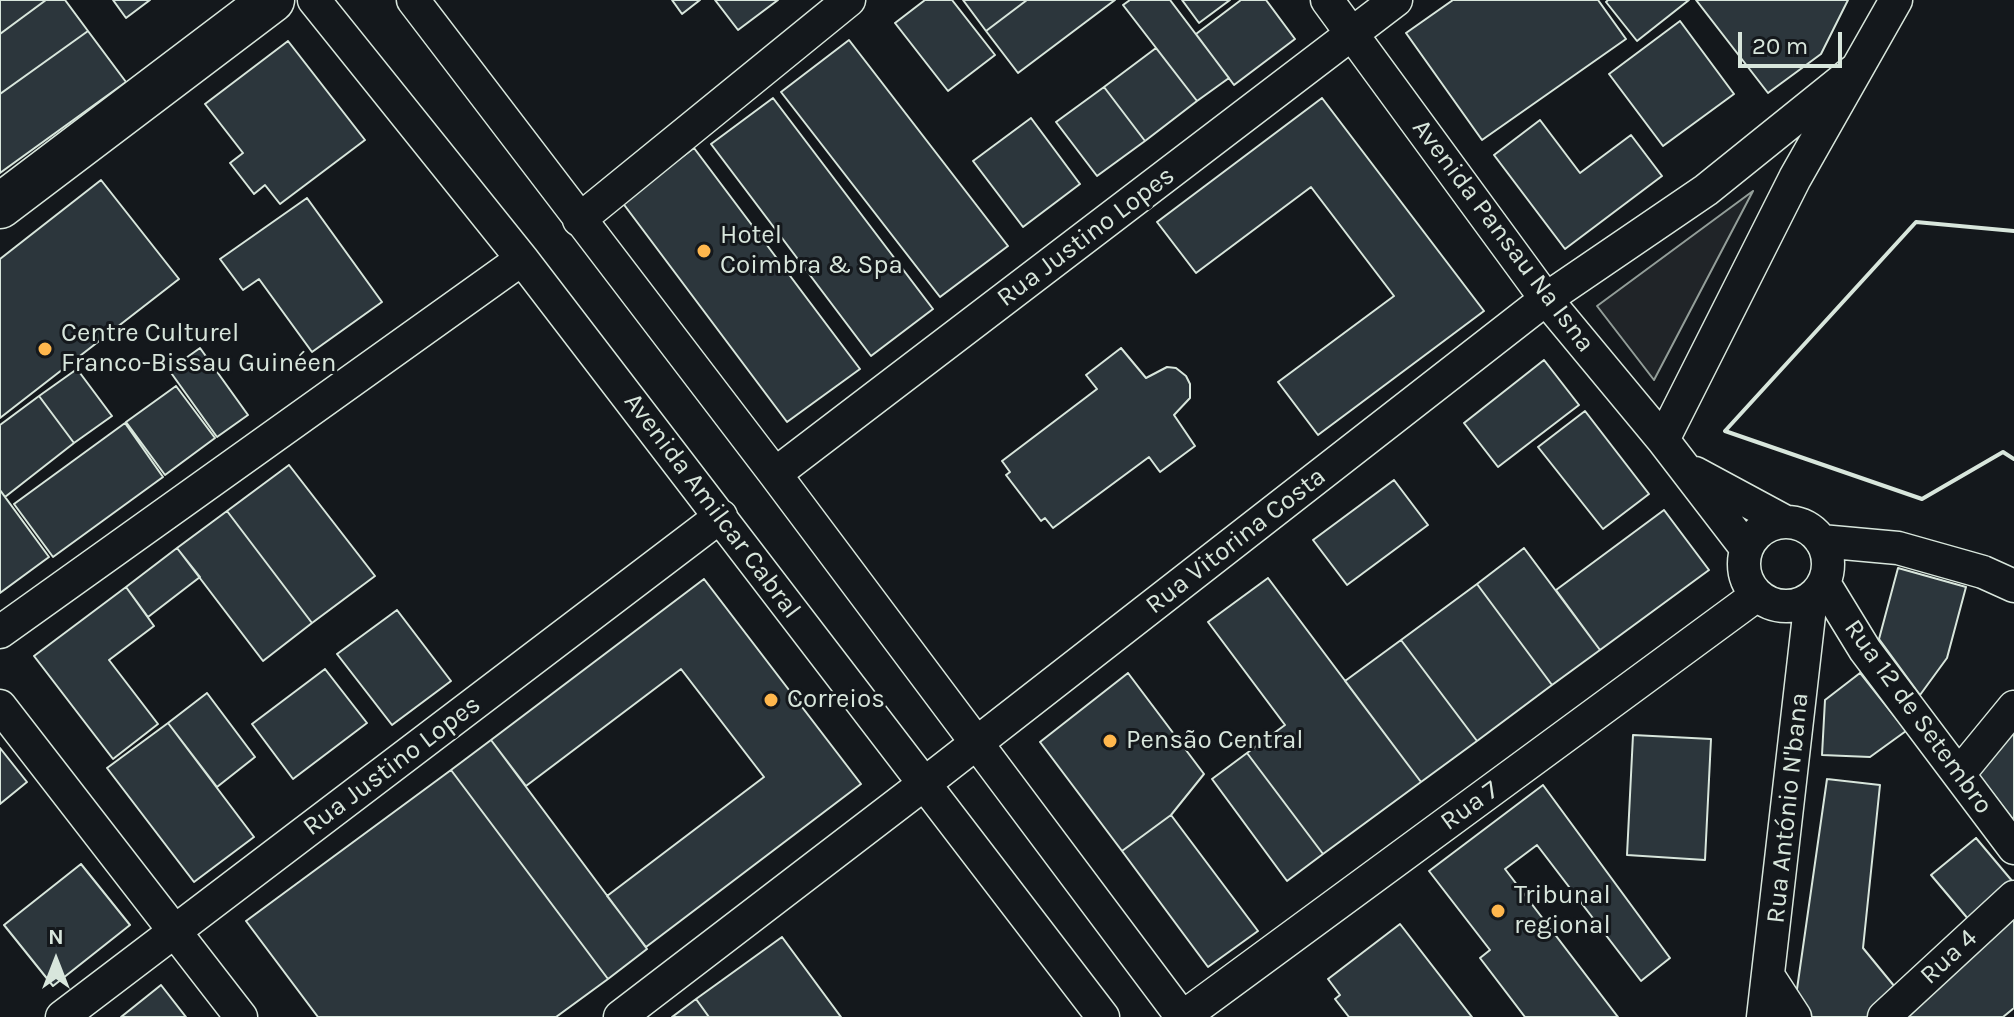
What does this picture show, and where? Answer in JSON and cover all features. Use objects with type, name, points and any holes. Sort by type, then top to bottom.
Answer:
[{"type":"street","points":[[0,206],[272,0]]},
{"type":"street","name":"Avenida Amilcar Cabral","points":[[314,0],[522,259],[1103,1017]]},
{"type":"street","points":[[413,0],[775,474],[1182,1017]]},
{"type":"street","points":[[579,220],[849,0]]},
{"type":"street","name":"Avenida Pansau Na Isna","points":[[1327,0],[1546,299],[1663,440],[1746,548]]},
{"type":"street","name":"Rua Justino Lopes","points":[[775,474],[1396,0]]},
{"type":"street","points":[[1663,440],[1795,178],[1896,0]]},
{"type":"street","name":"Rua Vitorina Costa","points":[[620,1017],[978,743],[1546,299],[1706,190],[1855,70]]},
{"type":"street","points":[[0,632],[522,259]]},
{"type":"street","name":"Avenida Pansau Na Isna","points":[[1684,467],[1784,521]]},
{"type":"street","name":"Rua Justino Lopes","points":[[62,1017],[721,516]]},
{"type":"street","points":[[1784,521],[1813,531],[1821,541],[1828,556],[1829,571],[1817,591],[1788,606],[1771,603],[1757,595],[1745,574],[1746,548],[1755,535],[1768,525],[1784,521]]},
{"type":"street","points":[[1821,541],[1898,548],[1983,572],[2014,586]]},
{"type":"street","name":"Rua 12 de Setembro","points":[[1817,591],[2014,848]]},
{"type":"street","name":"Rua António N'bana","points":[[1763,1017],[1817,591]]},
{"type":"street","name":"Rua 7","points":[[1182,1017],[1757,595]]},
{"type":"street","points":[[0,706],[241,1017]]},
{"type":"street","points":[[1959,774],[2014,707]]},
{"type":"street","name":"Rua 4","points":[[1884,1017],[2014,897]]},
{"type":"street","points":[[1769,977],[1795,1017]]},
{"type":"shaded area","points":[[1753,191],[1654,380],[1597,306]]},
{"type":"building","points":[[0,0],[46,0],[0,34]]},
{"type":"building","points":[[46,0],[65,0],[88,31],[0,94],[0,34]]},
{"type":"building","points":[[113,0],[150,0],[126,18]]},
{"type":"building","points":[[672,0],[700,0],[682,14]]},
{"type":"building","points":[[715,0],[778,0],[738,30]]},
{"type":"building","points":[[925,0],[952,0],[995,55],[948,91],[895,23]]},
{"type":"building","points":[[963,0],[1027,0],[986,31]]},
{"type":"building","points":[[1027,0],[1115,0],[1018,73],[986,31]]},
{"type":"building","points":[[1130,0],[1170,0],[1229,78],[1197,101],[1123,5]]},
{"type":"building","points":[[1182,0],[1230,0],[1199,23]]},
{"type":"building","points":[[1241,0],[1266,0],[1295,39],[1234,85],[1196,34]]},
{"type":"building","points":[[1453,0],[1598,0],[1626,39],[1482,140],[1406,33]]},
{"type":"building","points":[[1689,0],[1637,41],[1606,2]]},
{"type":"building","points":[[1696,0],[1848,0],[1821,54],[1768,93]]},
{"type":"building","points":[[1680,21],[1734,94],[1663,146],[1609,74]]},
{"type":"building","points":[[88,31],[126,82],[0,173],[0,94]]},
{"type":"building","points":[[849,40],[1008,246],[940,297],[781,92]]},
{"type":"building","points":[[288,41],[365,140],[280,204],[265,185],[254,194],[230,163],[243,153],[205,104]]},
{"type":"building","points":[[1156,48],[1197,101],[1145,141],[1104,87]]},
{"type":"building","points":[[1104,87],[1145,141],[1097,176],[1056,122]]},
{"type":"building","points":[[773,98],[933,309],[871,356],[711,144]]},
{"type":"building","points":[[1322,98],[1484,311],[1318,435],[1278,382],[1394,296],[1311,187],[1196,273],[1157,222]]},
{"type":"building","points":[[1031,118],[1080,184],[1023,227],[973,161]]},
{"type":"building","points":[[1540,120],[1580,173],[1631,135],[1662,176],[1565,249],[1494,155]]},
{"type":"building","points":[[694,148],[860,369],[787,422],[622,202]]},
{"type":"building","name":"Centre Culturel Franco-Bissau Guinéen","points":[[101,180],[179,279],[0,418],[0,259]]},
{"type":"building","points":[[307,198],[382,302],[312,352],[259,279],[243,290],[220,259]]},
{"type":"building","points":[[200,348],[248,415],[217,437],[169,370]]},
{"type":"building","points":[[1121,348],[1146,378],[1167,367],[1176,368],[1186,376],[1190,384],[1190,398],[1174,415],[1195,446],[1160,472],[1149,457],[1053,528],[1045,518],[1041,521],[1006,475],[1010,472],[1002,461],[1097,389],[1086,375]]},
{"type":"building","points":[[1544,360],[1579,405],[1498,467],[1464,423]]},
{"type":"building","points":[[77,369],[112,416],[74,443],[39,396]]},
{"type":"building","points":[[176,386],[215,438],[165,475],[126,422]]},
{"type":"building","points":[[39,396],[74,443],[5,497],[0,490],[0,425]]},
{"type":"building","points":[[1585,411],[1649,494],[1603,529],[1538,447]]},
{"type":"building","points":[[125,423],[163,477],[53,557],[14,504]]},
{"type":"building","points":[[289,465],[375,576],[312,623],[227,511]]},
{"type":"building","points":[[1394,480],[1428,525],[1347,585],[1313,540]]},
{"type":"building","points":[[0,490],[49,557],[0,593]]},
{"type":"building","points":[[1664,510],[1709,570],[1600,650],[1556,590]]},
{"type":"building","points":[[227,511],[312,623],[263,661],[177,548]]},
{"type":"building","points":[[177,548],[200,577],[148,617],[126,587]]},
{"type":"building","points":[[1524,548],[1600,650],[1552,685],[1477,584]]},
{"type":"building","points":[[1898,568],[1966,587],[1947,658],[1920,695],[1879,639]]},
{"type":"building","points":[[1268,578],[1421,782],[1323,854],[1247,753],[1285,725],[1208,622]]},
{"type":"building","points":[[704,579],[861,784],[646,947],[607,896],[764,777],[681,669],[526,786],[491,740]]},
{"type":"building","points":[[1477,584],[1552,685],[1477,741],[1401,640]]},
{"type":"building","points":[[126,587],[154,626],[109,660],[158,724],[113,759],[34,656]]},
{"type":"building","points":[[397,610],[451,681],[392,725],[337,654]]},
{"type":"building","points":[[1401,640],[1477,741],[1421,782],[1345,681]]},
{"type":"building","points":[[325,669],[367,723],[293,779],[252,724]]},
{"type":"building","name":"Pensão Central","points":[[1128,673],[1204,774],[1171,815],[1122,851],[1040,742]]},
{"type":"building","points":[[1860,673],[1906,731],[1870,757],[1822,755],[1825,700]]},
{"type":"building","points":[[207,693],[255,757],[217,787],[168,723]]},
{"type":"building","points":[[168,723],[254,837],[194,882],[107,768]]},
{"type":"building","points":[[2014,732],[2014,821],[1978,774]]},
{"type":"building","points":[[1633,735],[1711,739],[1705,860],[1627,855]]},
{"type":"building","points":[[491,740],[647,949],[608,979],[451,770]]},
{"type":"building","points":[[0,748],[27,782],[0,804]]},
{"type":"building","points":[[1247,753],[1323,854],[1287,881],[1212,779]]},
{"type":"building","points":[[451,770],[608,979],[556,1017],[318,1017],[246,921]]},
{"type":"building","points":[[1827,779],[1880,785],[1863,948],[1895,987],[1869,1017],[1801,1017],[1794,1010]]},
{"type":"building","name":"Tribunal regional","points":[[1543,785],[1670,958],[1641,981],[1537,845],[1505,869],[1618,1017],[1525,1017],[1480,958],[1490,950],[1429,871]]},
{"type":"building","points":[[1171,815],[1258,931],[1208,967],[1122,851]]},
{"type":"building","points":[[1976,838],[2013,882],[1969,920],[1931,875]]},
{"type":"building","points":[[81,864],[130,925],[53,986],[4,925]]},
{"type":"building","points":[[2014,913],[2014,1008],[2003,1017],[1898,1017]]},
{"type":"building","points":[[1400,924],[1472,1017],[1349,1017],[1335,999],[1340,995],[1328,979]]},
{"type":"building","points":[[782,937],[841,1017],[709,1017],[696,999]]},
{"type":"building","points":[[161,985],[186,1017],[121,1017]]},
{"type":"building","points":[[696,999],[709,1017],[672,1017]]},
{"type":"wall","points":[[2014,231],[1916,222],[1725,431],[1922,499],[2003,452],[2014,459]]},
{"type":"place","name":"Hotel Coimbra & Spa","points":[[704,251]]},
{"type":"place","name":"Centre Culturel Franco-Bissau Guinéen","points":[[45,349]]},
{"type":"place","name":"Correios","points":[[771,700]]},
{"type":"place","name":"Pensão Central","points":[[1110,741]]},
{"type":"place","name":"Tribunal regional","points":[[1498,911]]}]
